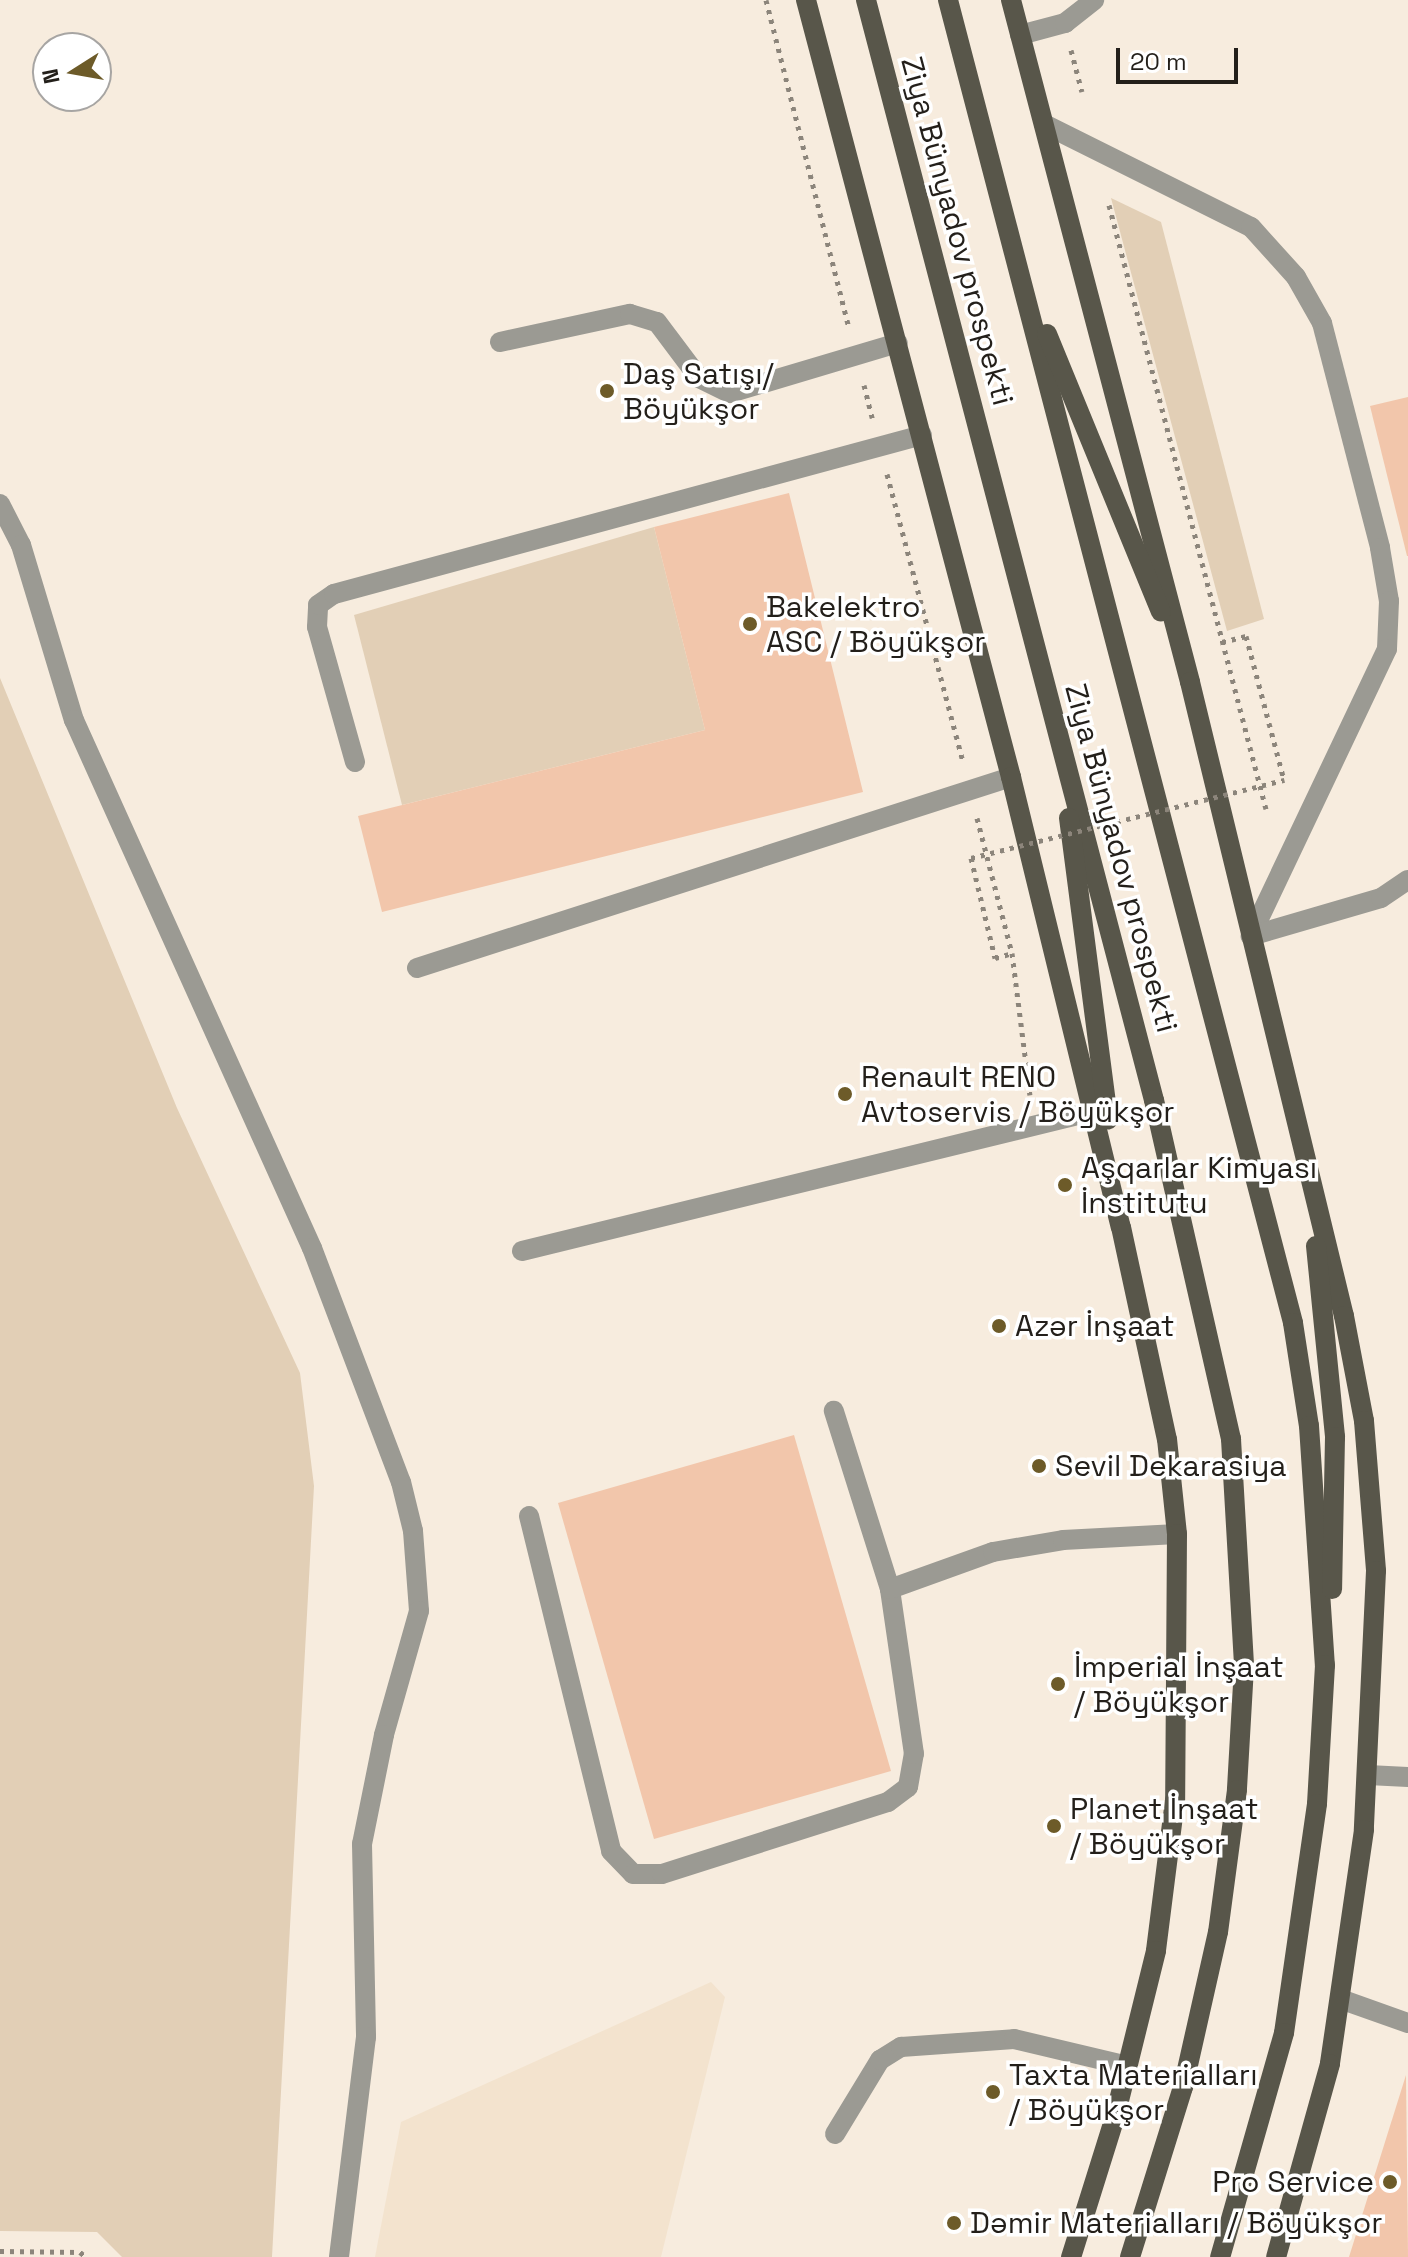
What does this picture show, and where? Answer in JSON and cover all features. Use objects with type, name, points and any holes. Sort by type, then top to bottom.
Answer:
[{"type":"main road","points":[[806,0],[1011,777],[1094,1111],[1167,1439],[1177,1534],[1175,1800],[1156,1951],[1128,2066],[1071,2257]]},
{"type":"main road","name":"Ziya Bünyadov prospekti","points":[[864,0],[1059,738],[1210,1333],[1231,1439],[1240,1540],[1244,1667],[1237,1790],[1218,1932],[1183,2087],[1130,2257]]},
{"type":"main road","name":"Ziya Bünyadov prospekti","points":[[948,0],[1293,1323],[1309,1426],[1325,1665],[1317,1804],[1299,1948],[1264,2115],[1222,2257]]},
{"type":"main road","points":[[1011,0],[1190,682],[1302,1140],[1344,1316],[1370,1476],[1376,1584],[1368,1775],[1343,2000],[1314,2129],[1276,2257]]},
{"type":"main road","points":[[1017,262],[1190,682]]},
{"type":"main road","points":[[1059,738],[1121,1227]]},
{"type":"main road","points":[[1302,1140],[1335,1437],[1336,1541],[1325,1665]]},
{"type":"street","points":[[1020,35],[1065,23],[1094,0]]},
{"type":"street","points":[[1044,124],[1251,227],[1296,277],[1322,323],[1368,503],[1389,601],[1387,649],[1251,936]]},
{"type":"street","points":[[500,342],[630,314],[657,322],[699,378],[730,393],[898,343]]},
{"type":"street","points":[[355,762],[317,627],[318,605],[334,594],[922,435]]},
{"type":"street","points":[[0,504],[21,545],[74,720],[312,1248],[401,1482],[413,1531],[419,1611],[384,1735],[362,1844],[366,2037],[339,2257]]},
{"type":"street","points":[[417,968],[1011,777]]},
{"type":"street","points":[[1251,936],[1381,898],[1408,880]]},
{"type":"street","points":[[522,1251],[1094,1111]]},
{"type":"street","points":[[529,1516],[611,1851],[633,1874],[662,1874],[888,1802],[908,1787],[914,1754],[890,1589],[834,1411]]},
{"type":"street","points":[[890,1589],[993,1552],[1063,1540],[1177,1534]]},
{"type":"street","points":[[1368,1775],[1408,1777]]},
{"type":"street","points":[[1343,2000],[1408,2023]]},
{"type":"street","points":[[835,2134],[880,2060],[901,2047],[1014,2039],[1128,2066]]},
{"type":"path","points":[[766,0],[1012,953],[1034,1127]]},
{"type":"path","points":[[1065,23],[1082,92]]},
{"type":"path","points":[[1109,205],[1266,809]]},
{"type":"path","points":[[1012,953],[995,958],[971,858],[1284,780],[1246,636],[1222,642]]},
{"type":"path","points":[[0,2251],[80,2252],[86,2257]]},
{"type":"shaded area","points":[[1111,198],[1161,222],[1264,619],[1227,631]]},
{"type":"shaded area","points":[[654,527],[705,730],[402,805],[354,615]]},
{"type":"shaded area","points":[[0,678],[177,1108],[300,1373],[314,1486],[272,2257],[122,2257],[97,2232],[0,2231]]},
{"type":"shaded area","points":[[711,1982],[725,1997],[661,2257],[375,2257],[401,2122]]},
{"type":"building","points":[[1408,397],[1408,556],[1407,556],[1370,406]]},
{"type":"building","name":"Bakelektro ASC / Böyükşor","points":[[789,493],[863,792],[382,912],[358,816],[705,730],[654,527]]},
{"type":"building","points":[[794,1435],[891,1771],[654,1839],[558,1503]]},
{"type":"building","points":[[1406,2075],[1408,2257],[1349,2257]]},
{"type":"place","name":"Daş Satışı/ Böyükşor","points":[[607,391]]},
{"type":"place","name":"Bakelektro ASC / Böyükşor","points":[[750,624]]},
{"type":"place","name":"Renault RENO Avtoservis / Böyükşor","points":[[845,1094]]},
{"type":"place","name":"Aşqarlar Kimyası İnstitutu","points":[[1065,1185]]},
{"type":"place","name":"Azər İnşaat","points":[[999,1326]]},
{"type":"place","name":"Sevil Dekarasiya","points":[[1039,1466]]},
{"type":"place","name":"İmperial İnşaat / Böyükşor","points":[[1058,1684]]},
{"type":"place","name":"Planet İnşaat / Böyükşor","points":[[1054,1826]]},
{"type":"place","name":"Taxta Materialları / Böyükşor","points":[[993,2092]]},
{"type":"place","name":"Pro Service","points":[[1390,2182]]},
{"type":"place","name":"Dəmir Materialları / Böyükşor","points":[[954,2223]]}]
